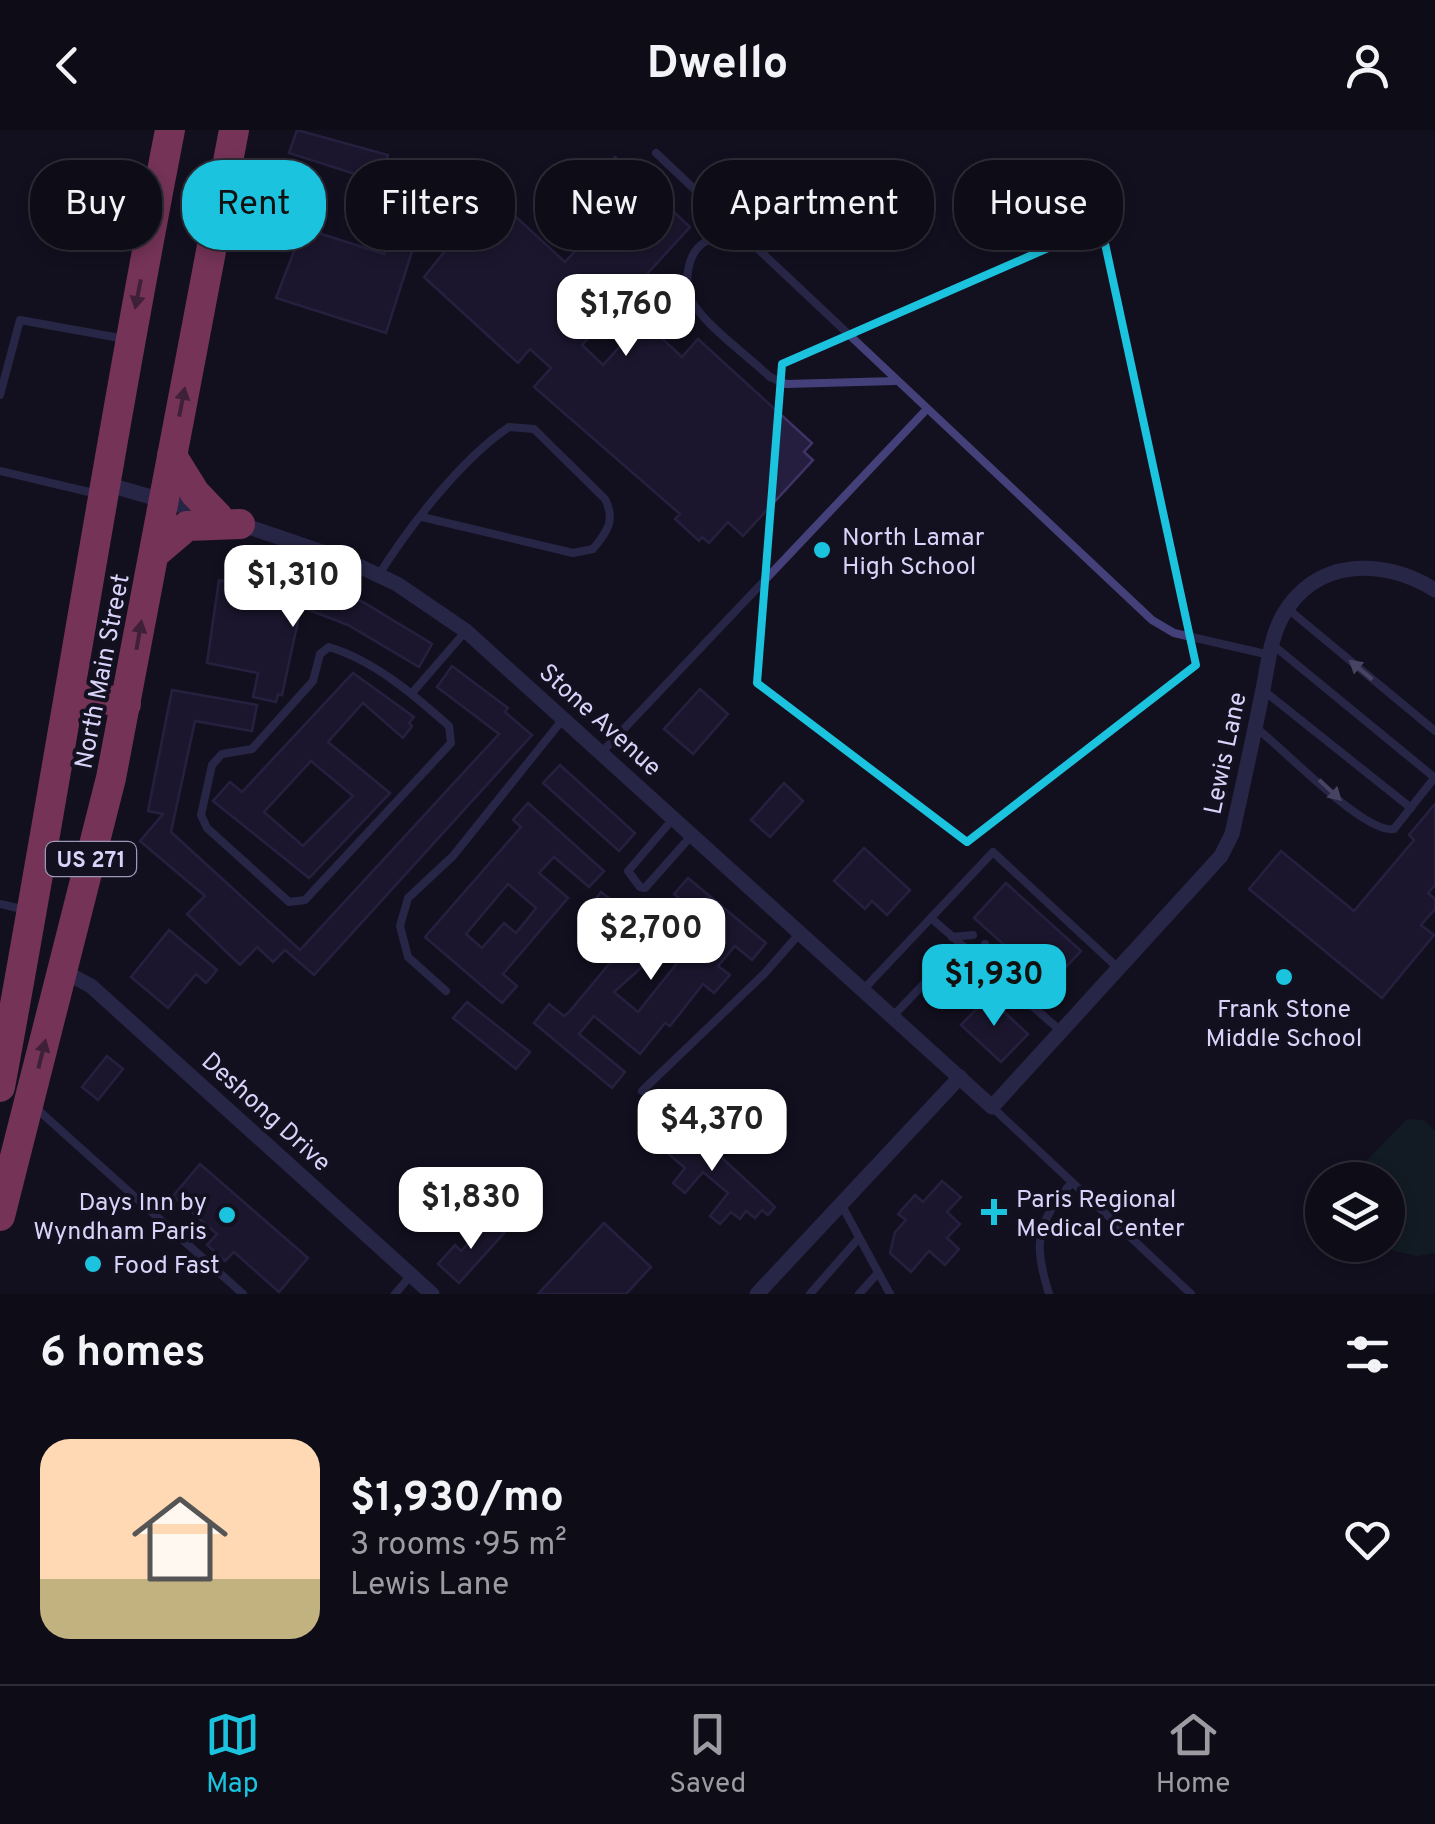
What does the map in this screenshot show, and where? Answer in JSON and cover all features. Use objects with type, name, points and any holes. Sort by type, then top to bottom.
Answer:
[{"type":"highway","name":"North Main Street","points":[[0,1087],[8,992],[23,958],[35,912],[129,340],[170,130]]},
{"type":"highway","name":"North Main Street","points":[[0,1216],[126,704],[234,130]]},
{"type":"highway","points":[[172,456],[195,493],[229,520]]},
{"type":"highway","points":[[154,554],[187,526],[229,520]]},
{"type":"highway","points":[[70,691],[126,704]]},
{"type":"highway","points":[[23,958],[63,971]]},
{"type":"street","name":"Stone Avenue","points":[[106,484],[164,498],[378,576],[466,631],[992,1107]]},
{"type":"street","points":[[1288,608],[1309,586],[1349,568],[1400,572],[1435,590]]},
{"type":"street","name":"Lewis Lane","points":[[992,1107],[1221,856],[1232,834],[1272,650],[1288,608]]},
{"type":"street","name":"Deshong Drive","points":[[63,971],[92,986],[432,1294]]},
{"type":"street","points":[[758,1294],[960,1077]]},
{"type":"lane","points":[[656,152],[693,188]]},
{"type":"lane","points":[[696,250],[687,278],[693,304],[770,377],[786,384],[895,381]]},
{"type":"lane","points":[[757,250],[1152,620],[1174,633],[1272,650],[1435,777],[1394,829],[1376,828],[1255,727]]},
{"type":"lane","points":[[0,395],[20,320],[54,323],[129,340]]},
{"type":"lane","points":[[600,753],[926,410]]},
{"type":"lane","points":[[378,576],[422,517],[489,442],[509,427],[534,429],[606,499],[612,512],[610,527],[593,550],[573,553],[422,517]]},
{"type":"lane","points":[[0,471],[89,492],[106,484]]},
{"type":"lane","points":[[1288,608],[1435,731]]},
{"type":"lane","points":[[412,693],[466,631]]},
{"type":"lane","points":[[329,647],[351,654],[412,693],[450,726],[451,743],[304,900],[290,902],[207,828],[201,815],[212,764],[222,754],[252,750],[313,681],[320,654],[329,647]]},
{"type":"lane","points":[[1263,690],[1411,808]]},
{"type":"lane","points":[[446,991],[408,957],[400,926],[408,898],[453,856],[562,719]]},
{"type":"lane","points":[[673,818],[628,872],[640,888],[646,888],[692,835]]},
{"type":"lane","points":[[863,990],[993,852],[1119,969]]},
{"type":"lane","points":[[0,904],[35,912]]},
{"type":"lane","points":[[930,918],[1062,1032]]},
{"type":"lane","points":[[642,1091],[764,974],[800,932]]},
{"type":"lane","points":[[952,937],[973,935]]},
{"type":"lane","points":[[985,944],[986,966]]},
{"type":"lane","points":[[893,1016],[960,945]]},
{"type":"lane","points":[[30,1103],[243,1294]]},
{"type":"lane","points":[[992,1107],[1191,1294]]},
{"type":"lane","points":[[1049,1294],[1037,1242],[1046,1218],[1072,1182]]},
{"type":"lane","points":[[841,1204],[890,1294]]},
{"type":"lane","points":[[810,1294],[859,1238]]},
{"type":"lane","points":[[859,1294],[878,1274]]},
{"type":"lane","points":[[394,1294],[412,1275]]},
{"type":"highlighted area","points":[[1101,225],[1196,665],[967,842],[757,683],[782,364]]},
{"type":"green space","points":[[1407,1119],[1424,1120],[1435,1131],[1435,1253],[1405,1253],[1405,1162],[1365,1162]]},
{"type":"building","points":[[297,130],[388,155],[387,160],[346,160],[346,171],[326,165],[326,160],[289,153]]},
{"type":"building","points":[[673,211],[690,227],[673,246]]},
{"type":"building","points":[[515,216],[535,234],[535,250],[552,250],[565,262],[576,250],[669,250],[582,345],[603,365],[643,321],[682,357],[698,339],[812,443],[804,452],[813,460],[743,536],[728,522],[709,543],[702,537],[699,541],[675,519],[680,514],[534,387],[551,368],[530,349],[518,363],[424,277],[446,250],[515,250]]},
{"type":"building","points":[[326,235],[346,242],[346,250],[384,254],[385,250],[412,250],[386,333],[276,298],[295,250],[326,250]]},
{"type":"building","points":[[281,572],[363,602],[432,644],[419,667],[348,625],[301,607],[282,695],[278,694],[276,702],[253,697],[258,673],[207,663],[219,580],[233,583],[231,595],[269,603]]},
{"type":"building","points":[[452,666],[508,708],[505,712],[532,735],[314,975],[285,950],[273,962],[257,947],[240,965],[187,914],[205,896],[140,841],[163,814],[148,811],[172,690],[257,705],[252,731],[195,721],[171,832],[300,950],[499,734],[437,687]]},
{"type":"building","points":[[353,673],[414,717],[403,738],[363,703],[328,742],[390,793],[309,878],[213,801],[230,782],[242,792]],"holes":[[[311,761],[353,796],[303,846],[264,812]]]},
{"type":"building","points":[[700,689],[728,714],[693,754],[664,729]]},
{"type":"building","points":[[560,765],[635,833],[619,851],[543,783]]},
{"type":"building","points":[[784,783],[803,801],[770,837],[751,820]]},
{"type":"building","points":[[528,803],[604,871],[589,887],[554,857],[539,873],[568,898],[503,974],[517,986],[502,1003],[425,937],[521,827],[513,820]],"holes":[[[508,884],[536,908],[516,933],[504,923],[482,948],[466,934]]]},
{"type":"building","points":[[1435,804],[1435,885],[1428,893],[1435,899],[1435,909],[1421,925],[1434,935],[1382,998],[1249,889],[1281,851],[1354,911],[1414,840],[1409,835]]},
{"type":"building","points":[[864,848],[910,890],[887,915],[872,901],[865,909],[834,881]]},
{"type":"building","points":[[688,878],[766,943],[752,960],[735,946],[718,966],[730,975],[714,993],[703,984],[670,1026],[665,1023],[640,1054],[594,1016],[579,1034],[625,1072],[612,1088],[534,1023],[549,1004],[564,1016],[569,1012],[609,964],[644,932],[637,926],[651,911],[701,950],[718,930],[674,894]],"holes":[[[662,949],[678,962],[638,1012],[614,992]]]},
{"type":"building","points":[[1006,883],[1081,951],[1049,985],[974,918]]},
{"type":"building","points":[[601,892],[627,912],[607,937],[582,917]]},
{"type":"building","points":[[169,930],[217,970],[206,983],[196,974],[168,1008],[131,977]]},
{"type":"building","points":[[988,997],[1028,1034],[1001,1062],[961,1025]]},
{"type":"building","points":[[467,1002],[530,1052],[516,1069],[453,1018]]},
{"type":"building","points":[[107,1056],[123,1069],[98,1100],[82,1087]]},
{"type":"building","points":[[680,1119],[775,1207],[768,1215],[762,1210],[755,1218],[746,1211],[740,1219],[731,1212],[720,1224],[710,1216],[728,1193],[703,1172],[685,1193],[673,1183],[685,1168],[658,1145]]},
{"type":"building","name":"Days Inn by Wyndham Paris","points":[[200,1164],[308,1258],[279,1292],[234,1252],[225,1261],[207,1245],[217,1234],[173,1196]]},
{"type":"building","points":[[942,1181],[961,1197],[947,1212],[960,1224],[947,1238],[959,1249],[945,1265],[929,1251],[911,1272],[890,1253],[895,1232],[906,1220],[898,1214],[915,1195],[923,1202]]},
{"type":"building","points":[[491,1219],[505,1232],[459,1283],[438,1264],[455,1245],[461,1251]]},
{"type":"building","points":[[604,1223],[651,1267],[626,1294],[538,1294]]},
{"type":"place","name":"North Lamar High School","points":[[822,550]]},
{"type":"place","name":"Frank Stone Middle School","points":[[1284,977]]},
{"type":"place","name":"Paris Regional Medical Center","points":[[994,1212]]},
{"type":"place","name":"Days Inn by Wyndham Paris","points":[[227,1215]]},
{"type":"place","name":"Food Fast","points":[[93,1264]]}]
